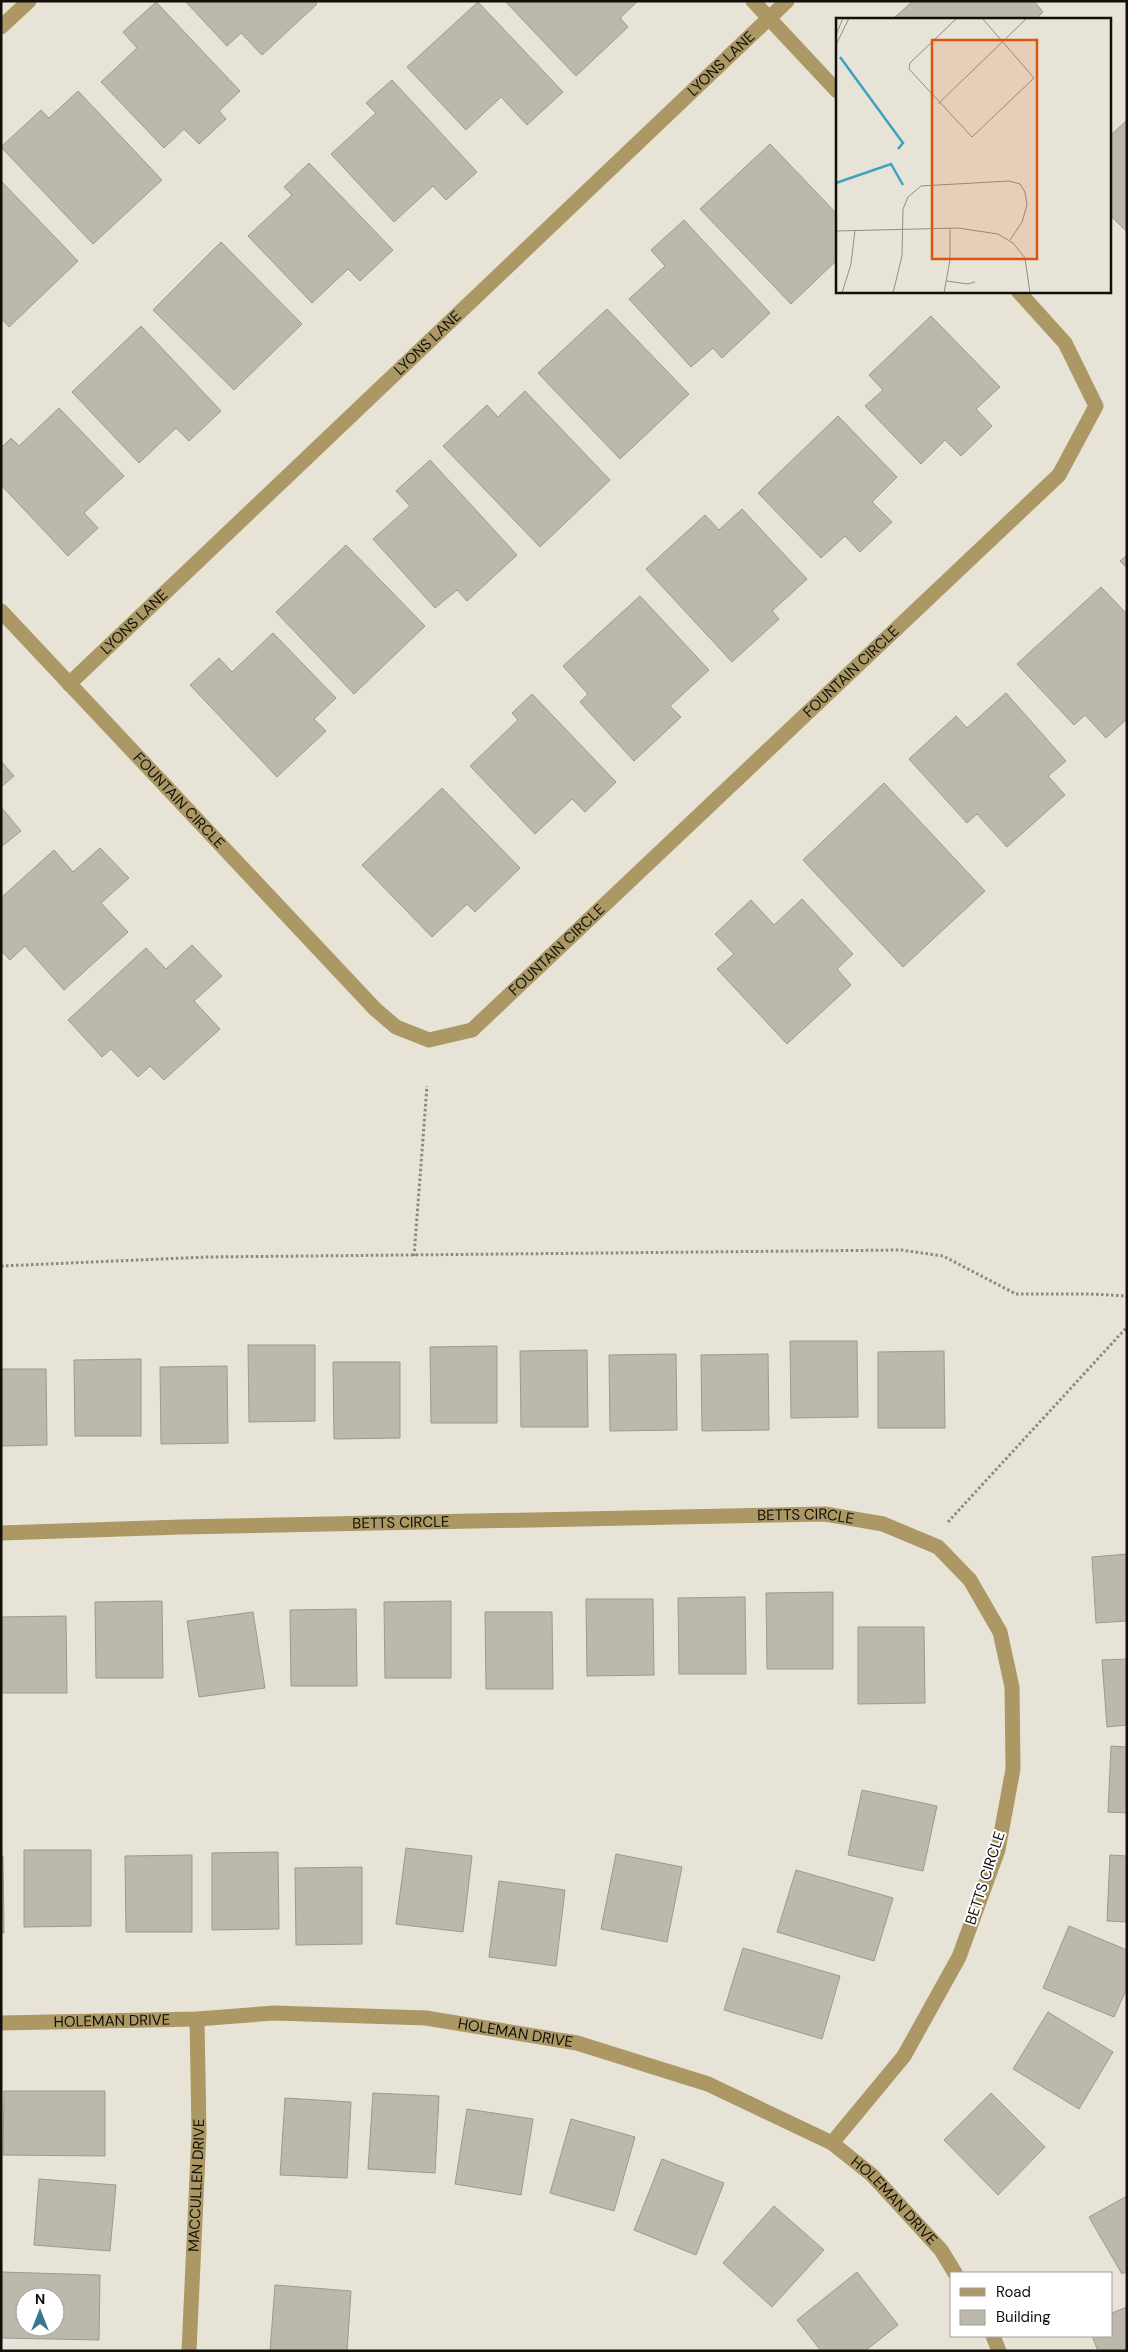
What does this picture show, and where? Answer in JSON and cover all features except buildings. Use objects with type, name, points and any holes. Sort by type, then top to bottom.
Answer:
[{"type":"street","points":[[1,28],[29,1]]},
{"type":"street","points":[[753,1],[836,90]]},
{"type":"street","name":"LYONS LANE","points":[[69,684],[787,1]]},
{"type":"street","name":"FOUNTAIN CIRCLE","points":[[1,611],[375,1009],[396,1027],[429,1040],[472,1030],[1058,475],[1096,406],[1065,342],[1019,292]]},
{"type":"street","name":"BETTS CIRCLE","points":[[1,1533],[191,1526],[825,1514],[883,1524],[938,1547],[970,1580],[1000,1632],[1012,1687],[1013,1769],[998,1850],[960,1957],[904,2056],[832,2144]]},
{"type":"street","name":"HOLEMAN DRIVE","points":[[1,2023],[198,2018],[274,2013],[426,2018],[577,2043],[708,2084],[832,2144],[872,2175],[941,2250],[954,2272]]},
{"type":"street","name":"MACCULLEN DRIVE","points":[[189,2351],[199,2133],[198,2018]]},
{"type":"street","points":[[993,2337],[999,2351]]},
{"type":"path","points":[[414,1256],[427,1086]]},
{"type":"path","points":[[1,1266],[207,1257],[414,1256],[806,1249],[901,1250],[943,1256],[1016,1294],[1127,1296]]},
{"type":"path","points":[[929,1544],[1127,1327]]}]
